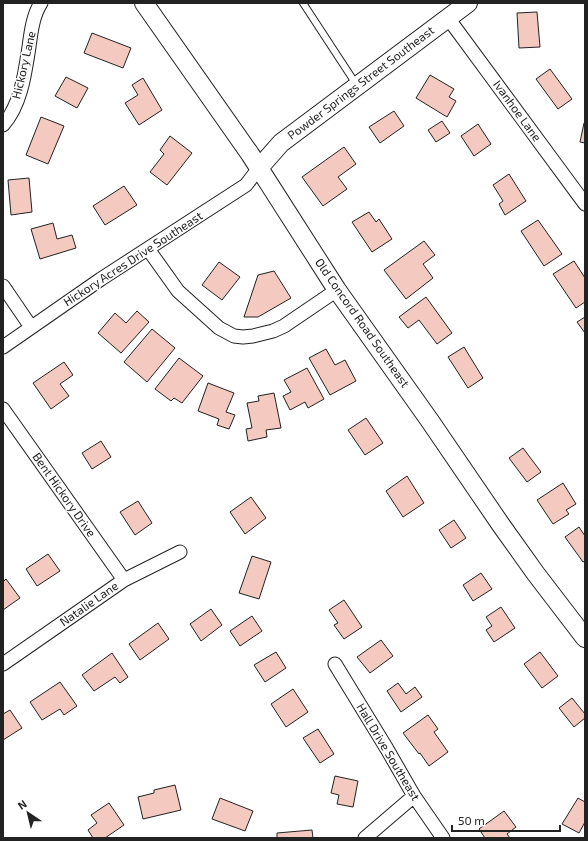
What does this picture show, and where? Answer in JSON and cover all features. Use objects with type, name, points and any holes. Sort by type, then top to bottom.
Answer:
[{"type":"street","name":"Hickory Lane","points":[[3,125],[14,107],[25,70],[36,10],[41,3]]},
{"type":"street","name":"Old Concord Road Southeast","points":[[144,3],[259,168],[337,290],[540,580],[585,638]]},
{"type":"street","name":"Powder Springs Street Southeast","points":[[259,168],[281,143],[468,3]]},
{"type":"street","name":"Ivanhoe Lane","points":[[448,18],[585,204]]},
{"type":"street","name":"Hickory Acres Drive Southeast","points":[[3,347],[246,185],[259,168]]},
{"type":"street","points":[[148,249],[178,291],[219,328],[234,336],[253,336],[284,326],[337,290]]},
{"type":"street","points":[[3,286],[31,327]]},
{"type":"street","name":"Bent Hickory Drive","points":[[3,409],[124,580]]},
{"type":"street","name":"Natalie Lane","points":[[3,664],[124,580],[180,552]]},
{"type":"street","name":"Hall Drive Southeast","points":[[335,664],[414,796],[443,838]]},
{"type":"street","points":[[365,838],[414,796]]},
{"type":"lane","points":[[303,3],[358,86]]},
{"type":"building","points":[[537,12],[540,47],[519,48],[517,13]]},
{"type":"building","points":[[92,33],[131,48],[123,68],[84,53]]},
{"type":"building","points":[[550,69],[572,99],[558,109],[536,79]]},
{"type":"building","points":[[430,75],[454,89],[449,97],[456,101],[447,117],[416,98]]},
{"type":"building","points":[[66,77],[88,88],[77,108],[55,96]]},
{"type":"building","points":[[143,78],[162,110],[139,125],[125,103],[138,95],[132,85]]},
{"type":"building","points":[[394,111],[404,126],[380,143],[369,127]]},
{"type":"building","points":[[41,117],[64,126],[48,164],[26,155]]},
{"type":"building","points":[[442,121],[450,133],[436,142],[428,130]]},
{"type":"building","points":[[585,123],[585,143],[580,142]]},
{"type":"building","points":[[478,124],[491,144],[474,156],[461,136]]},
{"type":"building","points":[[170,136],[192,153],[167,185],[150,172],[164,154],[160,150]]},
{"type":"building","points":[[344,147],[356,164],[338,177],[347,189],[323,206],[302,177]]},
{"type":"building","points":[[509,174],[526,201],[505,215],[499,204],[503,201],[493,185]]},
{"type":"building","points":[[29,178],[32,212],[11,215],[8,180]]},
{"type":"building","points":[[124,186],[137,205],[105,225],[93,206]]},
{"type":"building","points":[[369,212],[376,222],[379,219],[392,239],[372,252],[352,222]]},
{"type":"building","points":[[538,220],[562,254],[544,266],[521,231]]},
{"type":"building","points":[[53,223],[57,239],[72,235],[76,248],[40,259],[31,229]]},
{"type":"building","points":[[424,241],[435,255],[423,264],[433,278],[406,299],[384,270]]},
{"type":"building","points":[[574,261],[585,278],[585,302],[576,308],[553,274]]},
{"type":"building","points":[[219,262],[240,277],[222,300],[202,285]]},
{"type":"building","points":[[274,271],[291,298],[258,317],[244,317],[258,275]]},
{"type":"building","points":[[426,297],[452,333],[437,344],[419,320],[408,328],[399,317]]},
{"type":"building","points":[[137,311],[149,322],[121,353],[98,333],[115,313],[126,323]]},
{"type":"building","points":[[585,317],[585,333],[577,322]]},
{"type":"building","points":[[152,329],[175,348],[147,382],[124,362]]},
{"type":"building","points":[[464,347],[483,378],[468,388],[448,357]]},
{"type":"building","points":[[326,349],[335,365],[345,360],[356,381],[330,395],[309,358]]},
{"type":"building","points":[[179,358],[203,376],[182,403],[174,398],[171,401],[155,389]]},
{"type":"building","points":[[64,362],[73,375],[60,384],[69,396],[51,409],[33,383]]},
{"type":"building","points":[[307,368],[324,399],[308,408],[305,402],[290,410],[283,396],[291,392],[284,380]]},
{"type":"building","points":[[208,383],[234,393],[226,412],[235,415],[229,429],[217,425],[219,419],[198,411]]},
{"type":"building","points":[[274,393],[281,428],[266,430],[267,437],[248,441],[246,429],[252,428],[247,403],[259,401],[258,396]]},
{"type":"building","points":[[366,418],[383,443],[365,455],[348,430]]},
{"type":"building","points":[[101,441],[111,457],[92,469],[82,453]]},
{"type":"building","points":[[523,448],[541,472],[527,482],[509,458]]},
{"type":"building","points":[[407,476],[424,503],[403,517],[386,491]]},
{"type":"building","points":[[563,483],[576,504],[566,510],[569,514],[553,524],[537,500]]},
{"type":"building","points":[[251,497],[266,518],[245,534],[230,512]]},
{"type":"building","points":[[138,501],[152,523],[135,535],[120,512]]},
{"type":"building","points":[[454,520],[466,538],[451,548],[439,530]]},
{"type":"building","points":[[579,527],[585,536],[585,561],[583,562],[565,537]]},
{"type":"building","points":[[48,554],[60,571],[37,586],[26,569]]},
{"type":"building","points":[[252,556],[271,562],[259,599],[239,593]]},
{"type":"building","points":[[481,573],[492,589],[473,601],[463,585]]},
{"type":"building","points":[[6,579],[20,598],[3,610],[3,582]]},
{"type":"building","points":[[344,600],[362,627],[344,639],[334,625],[338,623],[329,610]]},
{"type":"building","points":[[501,607],[515,628],[494,642],[486,630],[492,626],[486,617]]},
{"type":"building","points":[[211,609],[222,625],[201,641],[190,624]]},
{"type":"building","points":[[252,616],[262,631],[240,646],[230,631]]},
{"type":"building","points":[[158,623],[169,639],[140,660],[129,644]]},
{"type":"building","points":[[381,640],[393,656],[370,673],[357,657]]},
{"type":"building","points":[[276,652],[286,668],[265,682],[254,665]]},
{"type":"building","points":[[540,652],[558,676],[542,688],[524,664]]},
{"type":"building","points":[[112,653],[128,677],[120,683],[115,677],[94,691],[82,675]]},
{"type":"building","points":[[60,682],[77,706],[64,715],[60,709],[42,720],[30,702]]},
{"type":"building","points":[[398,683],[406,694],[415,687],[422,697],[401,712],[387,691]]},
{"type":"building","points":[[293,689],[308,712],[286,727],[271,704]]},
{"type":"building","points":[[572,698],[585,714],[585,718],[574,727],[559,708]]},
{"type":"building","points":[[10,710],[22,728],[3,740],[3,714]]},
{"type":"building","points":[[428,715],[438,729],[434,732],[448,752],[429,766],[403,733]]},
{"type":"building","points":[[318,729],[334,754],[320,763],[303,738]]},
{"type":"building","points":[[335,776],[358,781],[353,807],[337,804],[339,795],[331,793]]},
{"type":"building","points":[[175,785],[181,810],[143,819],[138,797],[154,793],[154,790]]},
{"type":"building","points":[[220,798],[253,811],[245,831],[212,819]]},
{"type":"building","points":[[578,798],[585,802],[585,822],[579,833],[562,824]]},
{"type":"building","points":[[109,803],[124,825],[105,838],[93,838],[88,830],[97,823],[91,815]]},
{"type":"building","points":[[504,811],[516,827],[507,834],[510,838],[485,838],[479,829]]},
{"type":"building","points":[[312,830],[313,838],[277,838],[277,833]]}]
